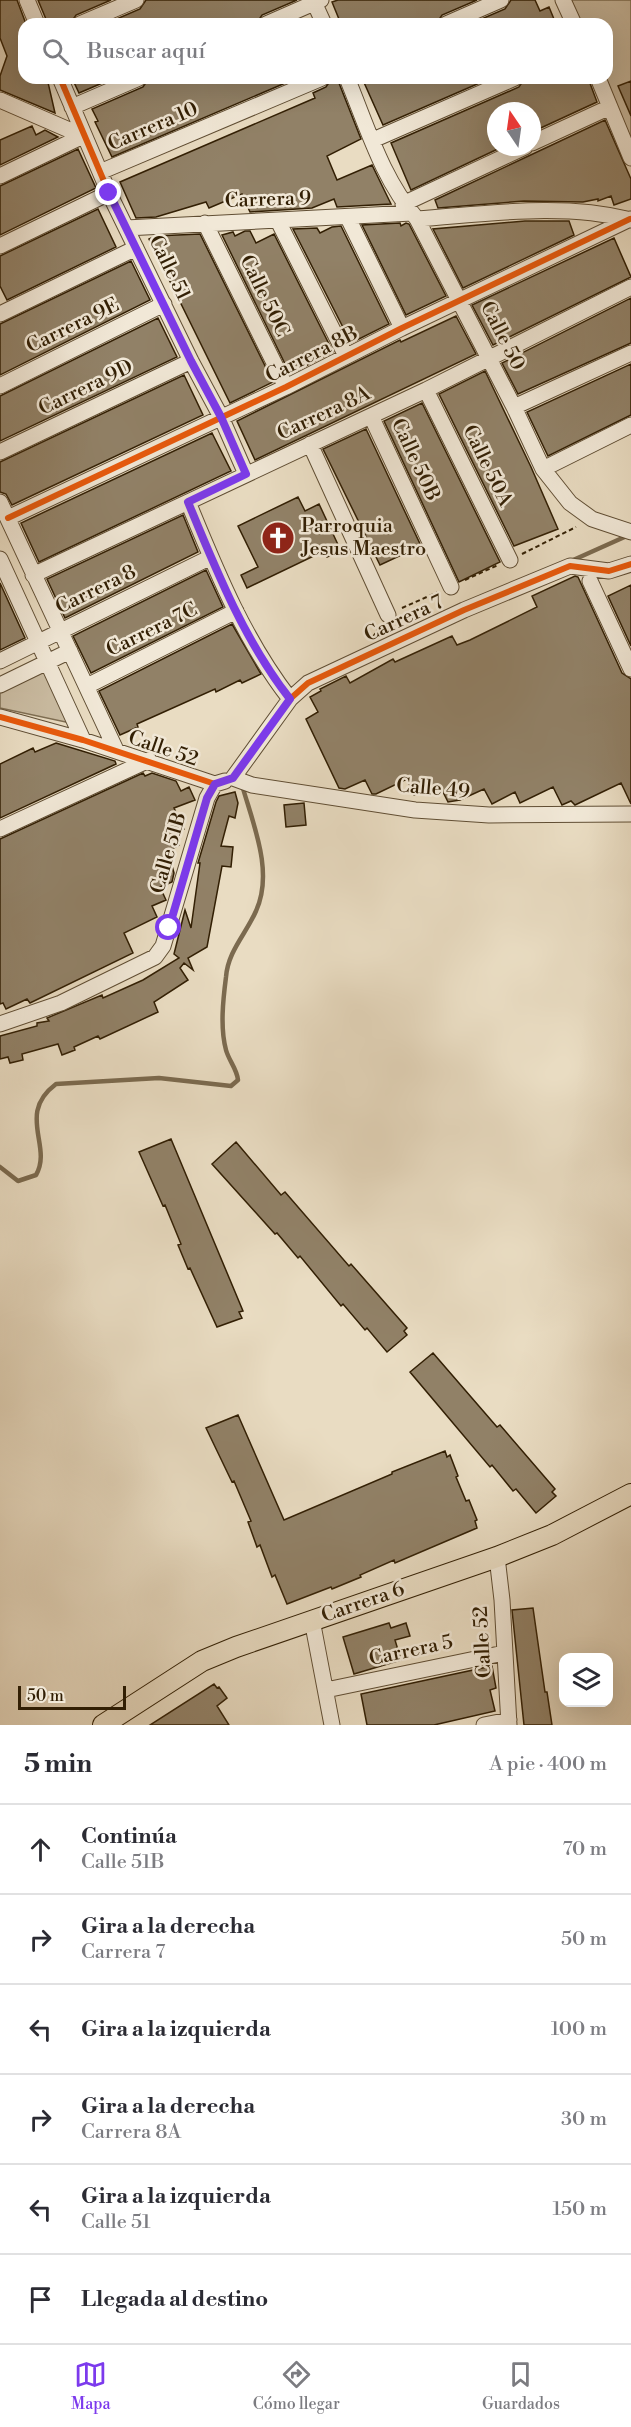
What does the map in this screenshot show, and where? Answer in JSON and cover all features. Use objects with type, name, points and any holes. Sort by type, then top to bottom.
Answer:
[{"type":"main road","name":"Carrera 6","points":[[103,1725],[202,1660],[496,1557],[552,1535],[631,1494]]},
{"type":"street","points":[[27,0],[34,18]]},
{"type":"street","points":[[94,18],[135,0]]},
{"type":"street","points":[[460,18],[501,0]]},
{"type":"street","points":[[563,0],[571,18]]},
{"type":"street","points":[[279,18],[316,1],[322,18]]},
{"type":"street","name":"Calle 51","points":[[62,84],[109,193],[221,417],[246,474]]},
{"type":"street","points":[[72,107],[126,84]]},
{"type":"street","name":"Carrera 10","points":[[100,172],[308,84]]},
{"type":"street","name":"Calle 50","points":[[350,84],[384,172],[411,212],[460,301],[543,469],[570,502],[592,519],[631,532]]},
{"type":"street","points":[[373,140],[501,84]]},
{"type":"street","points":[[601,84],[631,158]]},
{"type":"street","points":[[2,103],[83,136]]},
{"type":"street","points":[[541,140],[610,106]]},
{"type":"street","points":[[0,176],[83,136]]},
{"type":"street","points":[[411,212],[509,156]]},
{"type":"street","points":[[0,246],[109,193]]},
{"type":"street","name":"Carrera 9","points":[[126,228],[348,218],[411,212],[599,212],[631,220]]},
{"type":"street","points":[[348,218],[402,328]]},
{"type":"street","name":"Carrera 8B","points":[[8,518],[631,220]]},
{"type":"street","points":[[278,221],[346,356]]},
{"type":"street","name":"Calle 50C","points":[[205,223],[286,387]]},
{"type":"street","points":[[0,314],[136,248]]},
{"type":"street","name":"Carrera 8A","points":[[33,575],[426,390],[631,287]]},
{"type":"street","name":"Carrera 9E","points":[[0,386],[164,304]]},
{"type":"street","points":[[514,407],[631,353]]},
{"type":"street","name":"Carrera 9D","points":[[0,452],[191,361]]},
{"type":"street","name":"Calle 50A","points":[[426,390],[510,560]]},
{"type":"street","name":"Calle 50B","points":[[371,416],[451,587]]},
{"type":"street","points":[[543,469],[631,425]]},
{"type":"street","points":[[310,444],[388,615]]},
{"type":"street","name":"Calle 52","points":[[0,502],[116,750]]},
{"type":"street","points":[[188,502],[236,611],[269,671],[290,699]]},
{"type":"street","name":"Carrera 8","points":[[0,661],[211,557]]},
{"type":"street","points":[[0,559],[6,586],[39,642],[83,740]]},
{"type":"street","name":"Carrera 7","points":[[233,778],[290,699],[308,683],[510,589],[570,566],[609,571],[631,564]]},
{"type":"street","points":[[590,581],[631,669]]},
{"type":"street","name":"Carrera 7C","points":[[87,686],[236,611]]},
{"type":"street","points":[[0,685],[70,651]]},
{"type":"street","name":"Calle 52","points":[[0,717],[149,760],[215,784],[233,778]]},
{"type":"street","points":[[0,829],[149,760]]},
{"type":"street","name":"Calle 49","points":[[233,778],[252,785],[415,810],[489,815],[631,814]]},
{"type":"street","name":"Calle 51B","points":[[0,1024],[61,1003],[154,957],[163,946],[207,798],[215,784]]},
{"type":"street","name":"Calle 52","points":[[496,1557],[502,1600],[509,1722]]},
{"type":"street","points":[[312,1620],[332,1725]]},
{"type":"street","name":"Carrera 5","points":[[326,1690],[504,1653]]},
{"type":"street","points":[[484,1725],[509,1722]]},
{"type":"path","points":[[358,659],[388,615],[510,560],[592,519]]},
{"type":"shaded area","points":[[567,0],[631,0],[631,147],[603,84],[613,84],[613,18],[574,18]]},
{"type":"shaded area","points":[[47,666],[75,724],[0,708],[0,690]]},
{"type":"building","points":[[0,0],[17,0],[24,18],[18,18],[18,84],[48,84],[55,113],[0,90],[0,76],[7,56],[0,38]]},
{"type":"building","points":[[38,0],[111,0],[76,15],[74,18],[46,18]]},
{"type":"building","points":[[146,0],[297,0],[262,15],[260,18],[119,18],[140,9]]},
{"type":"building","points":[[338,0],[477,0],[442,15],[440,18],[339,18],[332,2]]},
{"type":"building","points":[[511,0],[535,0],[540,11],[549,7],[554,18],[484,18],[505,9]]},
{"type":"building","points":[[631,81],[631,116],[618,86]]},
{"type":"building","points":[[75,84],[100,84],[79,93]]},
{"type":"building","points":[[145,84],[283,84],[112,157],[95,122],[98,121],[92,109],[143,87]]},
{"type":"building","points":[[328,84],[339,84],[361,139],[327,156],[337,180],[372,165],[391,204],[337,207],[334,199],[312,208],[250,212],[242,194],[209,208],[206,202],[156,217],[136,218],[120,182],[315,98],[313,93]]},
{"type":"building","points":[[365,84],[477,84],[383,125]]},
{"type":"building","points":[[521,84],[590,84],[597,102],[541,128],[541,102],[487,102],[487,154],[411,190],[391,143],[519,87]]},
{"type":"building","points":[[605,120],[631,179],[631,199],[614,205],[611,196],[598,201],[598,199],[583,202],[524,201],[438,208],[435,200],[528,156],[541,156],[541,150]]},
{"type":"building","points":[[32,126],[36,135],[45,130],[58,137],[0,165],[0,140]]},
{"type":"building","points":[[78,149],[96,188],[0,235],[0,186]]},
{"type":"building","points":[[98,209],[116,247],[7,300],[0,286],[0,256]]},
{"type":"building","points":[[525,221],[569,221],[574,235],[463,288],[433,229]]},
{"type":"building","points":[[400,223],[401,226],[409,224],[446,296],[406,315],[362,225]]},
{"type":"building","points":[[341,226],[389,324],[351,343],[293,229],[317,228],[320,233],[332,227]]},
{"type":"building","points":[[250,231],[256,243],[274,234],[333,352],[290,374],[222,235],[233,232],[235,236]]},
{"type":"building","points":[[200,234],[273,382],[230,403],[149,239],[155,236]]},
{"type":"building","points":[[614,238],[631,277],[493,345],[472,305]]},
{"type":"building","points":[[131,261],[150,300],[0,375],[0,324]]},
{"type":"building","points":[[631,298],[631,343],[518,394],[502,363]]},
{"type":"building","points":[[456,316],[476,354],[255,460],[237,421],[400,340],[401,342]]},
{"type":"building","points":[[158,318],[177,357],[0,441],[0,396]]},
{"type":"building","points":[[631,364],[631,415],[548,456],[527,412]]},
{"type":"building","points":[[485,371],[558,529],[514,546],[439,394]]},
{"type":"building","points":[[184,375],[203,415],[12,505],[6,494],[0,492],[0,462]]},
{"type":"building","points":[[422,403],[500,562],[459,582],[384,421]]},
{"type":"building","points":[[366,429],[421,546],[380,565],[323,449]]},
{"type":"building","points":[[212,433],[231,471],[39,562],[21,523]]},
{"type":"building","points":[[298,497],[305,511],[319,504],[341,551],[327,557],[324,551],[247,588],[241,575],[258,567],[238,526]]},
{"type":"building","points":[[183,515],[198,552],[65,618],[47,579]]},
{"type":"building","points":[[206,570],[223,607],[91,673],[73,636]]},
{"type":"building","points":[[575,576],[578,577],[622,673],[631,679],[631,804],[621,783],[575,805],[571,801],[562,805],[553,787],[520,803],[515,792],[492,804],[484,789],[460,800],[448,802],[439,784],[414,795],[407,779],[376,794],[372,794],[365,780],[345,789],[339,788],[306,719],[318,712],[310,697],[321,691],[320,689],[346,676],[350,683],[393,659],[395,662],[452,636],[457,645],[470,640],[537,607],[532,596]]},
{"type":"building","points":[[0,583],[25,638],[0,650]]},
{"type":"building","points":[[631,585],[631,646],[608,596]]},
{"type":"building","points":[[232,624],[261,674],[242,683],[240,680],[216,692],[215,689],[137,724],[138,727],[120,735],[99,691]]},
{"type":"building","points":[[56,743],[115,761],[116,764],[0,818],[0,764],[33,748],[35,752]]},
{"type":"building","points":[[143,773],[145,776],[152,773],[176,781],[181,791],[189,787],[195,800],[174,808],[184,829],[173,834],[179,845],[168,851],[174,873],[172,882],[160,887],[166,900],[152,906],[157,917],[124,933],[133,953],[30,1003],[27,999],[6,1009],[3,1003],[0,1004],[0,839]]},
{"type":"building","points":[[235,792],[238,803],[235,818],[229,816],[221,846],[233,847],[231,867],[222,866],[207,947],[188,958],[193,970],[184,963],[180,968],[188,980],[154,1002],[158,1012],[100,1039],[98,1036],[74,1047],[75,1050],[62,1055],[58,1044],[22,1054],[23,1060],[10,1063],[8,1057],[0,1059],[0,1036],[37,1026],[37,1023],[49,1021],[47,1018],[102,995],[103,998],[143,980],[179,958],[174,954],[185,910],[191,928],[200,863],[198,863],[216,802],[219,796]]},
{"type":"building","points":[[304,803],[306,825],[286,827],[284,805]]},
{"type":"building","points":[[171,1139],[243,1311],[239,1312],[242,1318],[217,1327],[190,1268],[188,1269],[178,1245],[181,1244],[165,1205],[163,1206],[139,1152]]},
{"type":"building","points":[[236,1142],[281,1195],[285,1192],[407,1328],[404,1331],[407,1335],[387,1352],[343,1304],[341,1306],[300,1256],[298,1258],[277,1233],[275,1234],[212,1164]]},
{"type":"building","points":[[433,1353],[555,1489],[552,1492],[556,1496],[536,1513],[516,1489],[513,1491],[492,1465],[490,1467],[410,1372]]},
{"type":"building","points":[[238,1415],[284,1520],[445,1451],[447,1457],[450,1455],[466,1501],[469,1500],[477,1520],[475,1521],[477,1528],[395,1563],[394,1560],[332,1589],[331,1587],[287,1604],[275,1575],[272,1577],[260,1545],[257,1547],[248,1522],[251,1521],[234,1481],[232,1482],[206,1428]]},
{"type":"building","points":[[533,1608],[552,1725],[524,1725],[512,1610]]},
{"type":"building","points":[[389,1623],[391,1628],[406,1623],[410,1636],[395,1640],[401,1660],[354,1674],[343,1637]]},
{"type":"building","points":[[492,1666],[496,1688],[490,1690],[495,1711],[434,1725],[367,1725],[361,1694]]},
{"type":"building","points":[[214,1684],[227,1698],[217,1706],[229,1725],[150,1725]]},
{"type":"waterway","points":[[571,561],[629,535]]},
{"type":"waterway","points":[[0,1167],[18,1181],[36,1175],[41,1153],[37,1130],[38,1107],[44,1095],[56,1084],[159,1078],[231,1086],[238,1080],[227,1054],[223,1033],[227,968],[256,911],[263,880],[260,848],[242,785]]},
{"type":"cycle path","points":[[63,84],[109,193],[221,417],[246,474]]},
{"type":"cycle path","points":[[8,518],[286,387],[402,328],[630,219]]},
{"type":"cycle path","points":[[0,717],[83,740],[215,784],[233,778],[290,699],[308,683],[464,610],[570,566],[609,571],[631,564]]},
{"type":"place","name":"Parroquia Jesus Maestro","points":[[278,538]]},
{"type":"route","points":[[109,193],[221,417],[246,474],[188,502],[236,611],[269,671],[290,699],[233,778],[215,784],[207,798],[169,928]]}]
